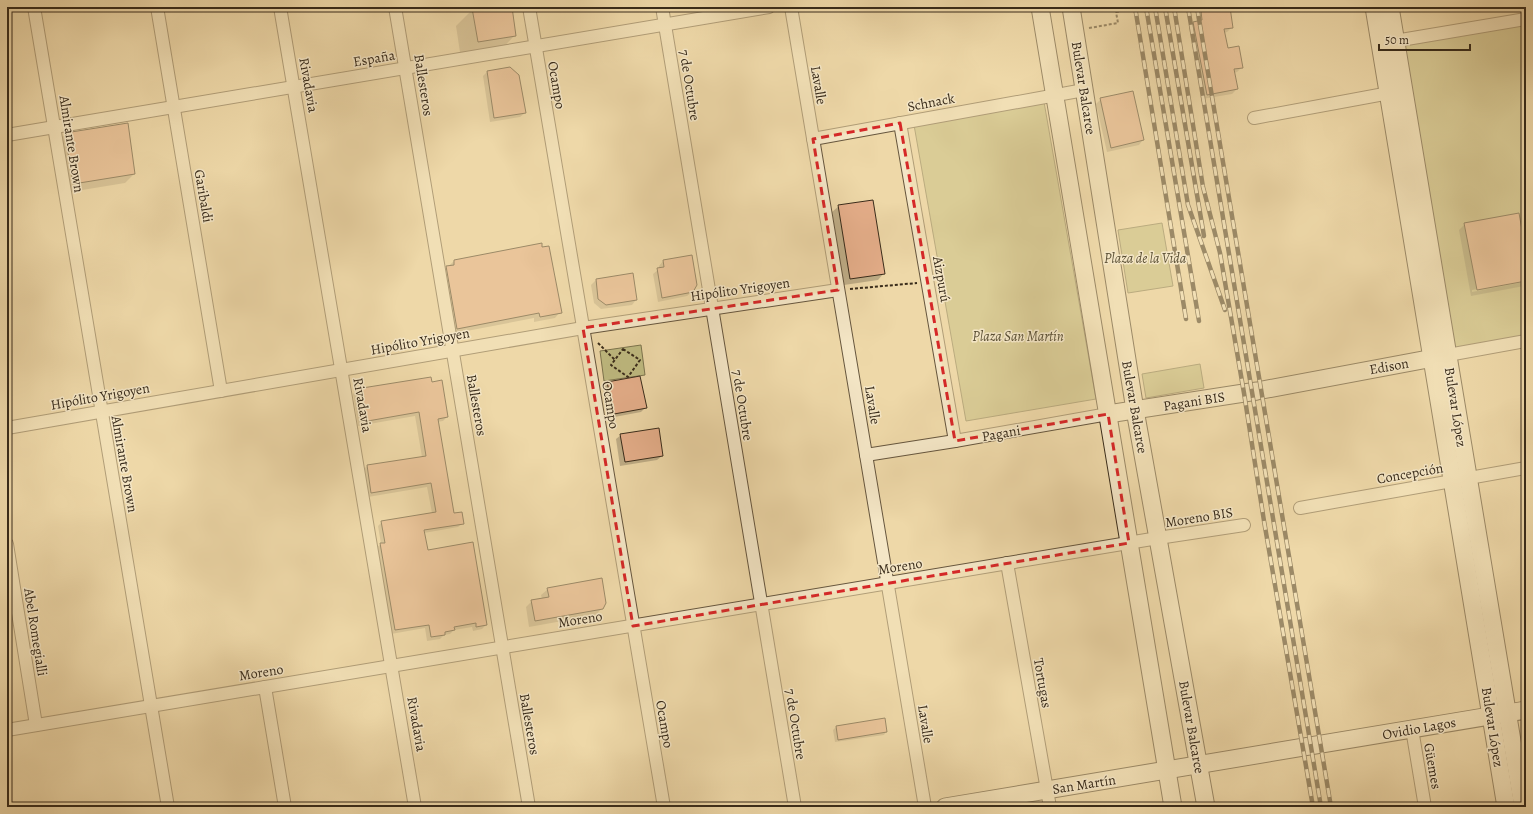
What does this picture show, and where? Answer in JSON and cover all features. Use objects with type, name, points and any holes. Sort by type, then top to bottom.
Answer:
[{"type":"main road","name":"Bulevar Balcarce","points":[[1040,7],[1173,807]]},
{"type":"main road","name":"Bulevar Balcarce","points":[[1071,7],[1135,410],[1206,807]]},
{"type":"main road","name":"Bulevar López","points":[[1374,7],[1388,42]]},
{"type":"main road","name":"Bulevar López","points":[[1390,7],[1388,42],[1499,714],[1523,807]]},
{"type":"main road","name":"Edison","points":[[1252,391],[1440,357]]},
{"type":"main road","name":"Pagani BIS","points":[[1135,410],[1252,391]]},
{"type":"main road","name":"Pagani","points":[[1108,414],[1135,410]]},
{"type":"main road","name":"Ovidio Lagos","points":[[1199,765],[1526,710]]},
{"type":"main road","name":"Bulevar López","points":[[1499,714],[1506,807]]},
{"type":"main road","name":"San Martín","points":[[945,807],[1199,765]]},
{"type":"street","name":"Almirante Brown","points":[[34,7],[168,807]]},
{"type":"street","name":"Garibaldi","points":[[157,7],[221,390]]},
{"type":"street","name":"Rivadavia","points":[[280,7],[415,807]]},
{"type":"street","name":"Ballesteros","points":[[395,7],[529,807]]},
{"type":"street","name":"Ocampo","points":[[528,7],[664,807]]},
{"type":"street","name":"7 de Octubre","points":[[662,7],[794,807]]},
{"type":"street","name":"España","points":[[7,135],[769,7]]},
{"type":"street","name":"Lavalle","points":[[791,7],[925,807]]},
{"type":"street","points":[[1388,42],[1526,19]]},
{"type":"street","name":"Schnack","points":[[813,139],[1054,94],[1084,90]]},
{"type":"street","points":[[1254,118],[1396,92]]},
{"type":"street","name":"Aizpurú","points":[[900,123],[955,441]]},
{"type":"street","name":"Hipólito Yrigoyen","points":[[7,428],[583,328],[838,290]]},
{"type":"street","name":"Edison","points":[[1440,357],[1526,341]]},
{"type":"street","name":"Pagani","points":[[866,455],[1108,414]]},
{"type":"street","name":"Concepción","points":[[1300,508],[1526,468]]},
{"type":"street","name":"Moreno BIS","points":[[1158,538],[1244,525]]},
{"type":"street","name":"Moreno","points":[[7,730],[1158,538]]},
{"type":"street","name":"Abel Romegialli","points":[[7,544],[36,725]]},
{"type":"street","name":"Tortugas","points":[[1007,563],[1050,807]]},
{"type":"street","points":[[265,687],[285,807]]},
{"type":"street","name":"Güemes","points":[[1412,729],[1425,807]]},
{"type":"path","points":[[1074,31],[1118,23],[1116,12],[1144,7]]},
{"type":"path","points":[[838,290],[928,282]]},
{"type":"path","points":[[623,349],[640,360],[628,377],[612,365],[623,349]]},
{"type":"highlighted area","points":[[900,123],[955,441],[1108,414],[1129,543],[633,626],[583,328],[838,290],[813,139]]},
{"type":"green space","points":[[1526,19],[1526,341],[1448,355],[1395,40]]},
{"type":"green space","name":"Plaza San Martín","points":[[1044,102],[1096,399],[966,421],[914,125]]},
{"type":"green space","name":"Plaza de la Vida","points":[[1162,223],[1173,286],[1128,293],[1118,230]]},
{"type":"green space","points":[[641,345],[645,375],[604,381],[600,351]]},
{"type":"green space","points":[[1200,364],[1204,388],[1146,398],[1142,374]]},
{"type":"building","points":[[512,7],[516,36],[478,42],[472,8]]},
{"type":"building","points":[[1221,7],[1230,7],[1233,28],[1224,29],[1228,48],[1239,46],[1243,68],[1234,69],[1238,89],[1207,95],[1193,22],[1202,20],[1201,11]]},
{"type":"building","points":[[510,67],[519,75],[526,113],[494,118],[487,71]]},
{"type":"building","points":[[1133,91],[1144,140],[1111,148],[1100,98]]},
{"type":"building","points":[[128,123],[135,174],[73,184],[65,133]]},
{"type":"building","points":[[873,200],[885,274],[850,279],[838,205]]},
{"type":"building","points":[[1519,213],[1526,253],[1526,281],[1477,290],[1464,223]]},
{"type":"building","points":[[542,243],[542,247],[549,246],[562,313],[540,317],[539,313],[457,329],[446,266],[454,265],[454,260]]},
{"type":"building","points":[[692,255],[697,285],[693,292],[662,298],[657,268],[664,267],[663,260]]},
{"type":"building","points":[[633,273],[637,300],[606,305],[598,299],[596,279]]},
{"type":"building","points":[[640,376],[647,408],[614,414],[607,382]]},
{"type":"building","points":[[431,377],[432,382],[442,380],[448,417],[438,419],[454,513],[462,512],[464,524],[424,530],[428,550],[473,542],[487,625],[476,627],[476,623],[454,627],[455,630],[445,632],[445,635],[431,637],[429,625],[395,630],[380,543],[385,543],[381,521],[436,512],[431,483],[371,493],[367,465],[426,456],[419,412],[362,422],[356,389]]},
{"type":"building","points":[[659,428],[663,456],[625,462],[620,434]]},
{"type":"building","points":[[602,578],[606,603],[603,609],[535,621],[531,600],[549,597],[547,588]]},
{"type":"building","points":[[885,718],[887,732],[838,740],[836,726]]},
{"type":"railway","points":[[1135,7],[1186,319]]},
{"type":"railway","points":[[1146,7],[1199,321]]},
{"type":"railway","points":[[1155,7],[1188,205],[1225,310]]},
{"type":"railway","points":[[1165,7],[1204,236]]},
{"type":"railway","points":[[1174,7],[1203,187],[1220,253],[1313,807]]},
{"type":"railway","points":[[1188,7],[1321,807]]},
{"type":"railway","points":[[1197,7],[1331,807]]}]
